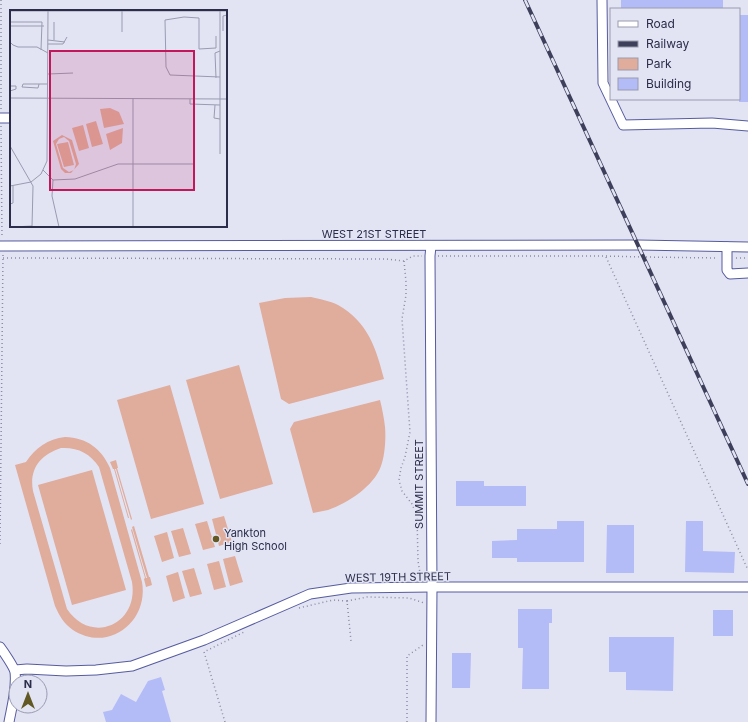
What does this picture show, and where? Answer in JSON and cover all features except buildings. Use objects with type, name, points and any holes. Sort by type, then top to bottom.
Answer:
[{"type":"street","points":[[602,0],[603,83],[610,98]]},
{"type":"street","points":[[611,100],[622,125],[712,123],[748,126]]},
{"type":"street","name":"WEST 21ST STREET","points":[[1,246],[748,247]]},
{"type":"street","name":"SUMMIT STREET","points":[[431,246],[427,587],[431,722]]},
{"type":"street","points":[[727,247],[727,270],[730,274],[748,273]]},
{"type":"street","name":"WEST 19TH STREET","points":[[15,670],[27,669],[74,671],[132,666],[204,640],[310,594],[351,588],[748,587]]},
{"type":"street","points":[[0,648],[4,651],[15,670],[15,685],[9,722]]},
{"type":"path","points":[[0,544],[3,258],[1,246],[1,0]]},
{"type":"path","points":[[3,258],[404,260],[414,256],[748,258]]},
{"type":"path","points":[[605,256],[748,570]]},
{"type":"path","points":[[404,260],[406,296],[402,319],[410,432],[399,480],[402,491],[412,504],[417,516],[418,560],[427,587]]},
{"type":"path","points":[[296,609],[333,600],[347,601],[367,597],[410,598],[424,603]]},
{"type":"path","points":[[347,601],[351,641]]},
{"type":"path","points":[[225,722],[204,652],[249,630]]},
{"type":"path","points":[[407,722],[406,656],[423,645],[424,641]]},
{"type":"green space","points":[[311,297],[338,305],[357,319],[374,346],[384,379],[289,404],[281,399],[259,303],[285,298]]},
{"type":"green space","points":[[239,365],[273,484],[220,499],[186,380]]},
{"type":"green space","points":[[170,385],[204,504],[151,519],[117,400]]},
{"type":"green space","points":[[380,400],[385,424],[385,441],[382,462],[378,473],[366,487],[344,503],[328,510],[313,513],[290,429],[294,422]]},
{"type":"green space","points":[[65,437],[80,439],[87,442],[98,450],[106,461],[110,468],[142,582],[142,596],[139,610],[132,621],[123,630],[100,638],[86,636],[70,628],[64,622],[55,606],[15,465],[26,462],[42,445]],"holes":[[[61,448],[83,452],[92,458],[99,467],[132,582],[132,597],[128,609],[121,619],[111,625],[100,628],[88,626],[77,620],[67,609],[33,491],[33,476],[38,464],[42,459],[54,451]]]},
{"type":"green space","points":[[116,460],[132,519],[131,520],[116,469],[129,518],[114,469],[110,462]]},
{"type":"green space","points":[[92,470],[126,590],[72,605],[38,485]]},
{"type":"green space","points":[[224,516],[232,542],[219,546],[212,519]]},
{"type":"green space","points":[[207,521],[215,547],[203,550],[195,524]]},
{"type":"green space","points":[[134,526],[152,585],[146,587],[145,578],[131,530],[132,529],[147,578],[132,527]]},
{"type":"green space","points":[[183,528],[191,554],[179,557],[171,531]]},
{"type":"green space","points":[[167,532],[174,558],[162,562],[154,536]]},
{"type":"green space","points":[[235,556],[243,582],[230,586],[223,559]]},
{"type":"green space","points":[[219,561],[226,587],[214,590],[207,564]]},
{"type":"green space","points":[[194,568],[202,594],[190,597],[182,571]]},
{"type":"green space","points":[[178,572],[185,598],[173,602],[166,576]]},
{"type":"railway","points":[[525,0],[748,484]]},
{"type":"place","name":"Yankton High School","points":[[216,539]]}]
